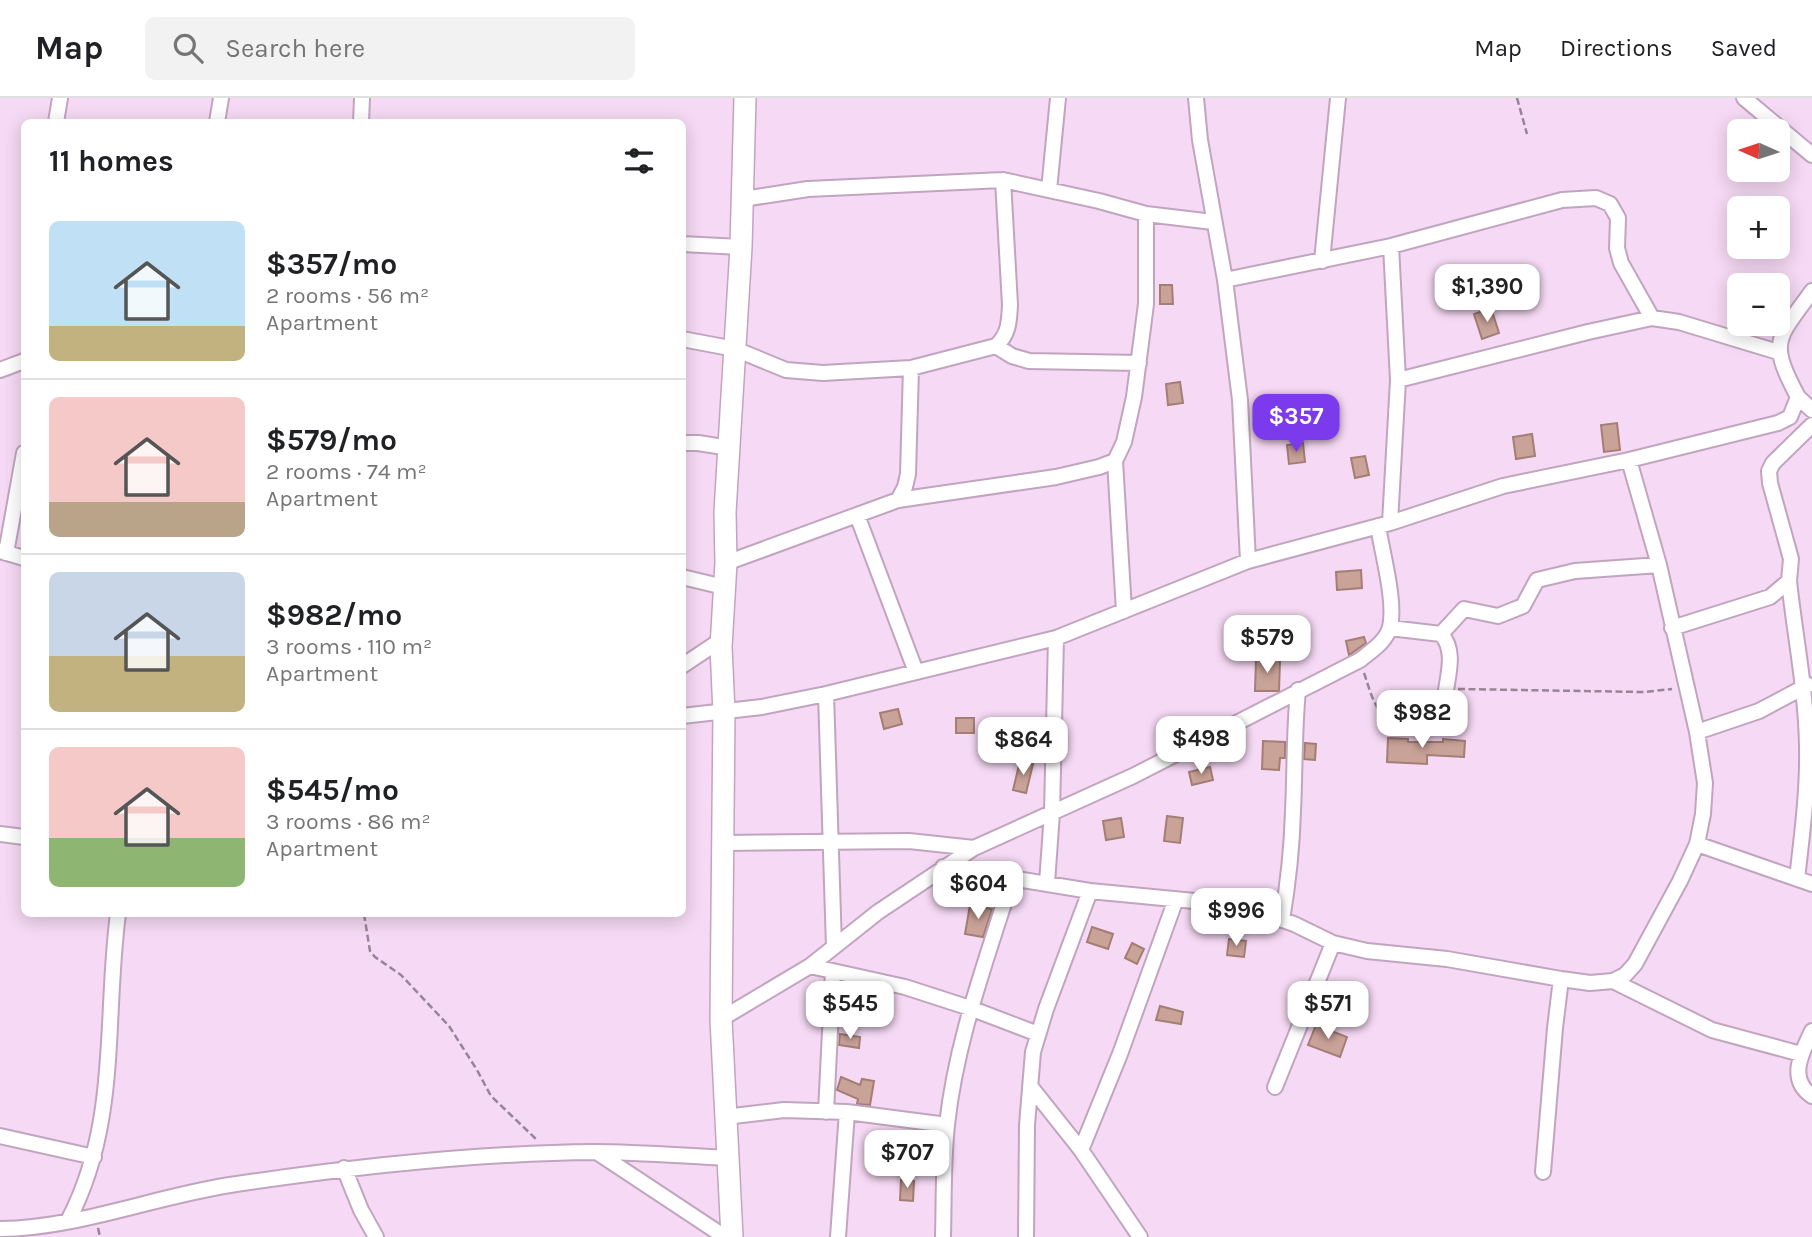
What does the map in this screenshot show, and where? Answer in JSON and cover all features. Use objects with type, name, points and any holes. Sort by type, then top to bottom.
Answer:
[{"type":"street","points":[[56,119],[60,98]]},
{"type":"street","points":[[218,119],[221,98]]},
{"type":"street","points":[[361,119],[362,98]]},
{"type":"street","points":[[732,1237],[721,1019],[724,712],[721,640],[726,563],[725,512],[741,247],[745,98]]},
{"type":"street","points":[[1049,190],[1058,98]]},
{"type":"street","points":[[1196,98],[1213,222],[1225,281],[1240,400],[1248,561]]},
{"type":"street","points":[[1322,261],[1338,98]]},
{"type":"street","points":[[1744,98],[1812,155]]},
{"type":"street","points":[[743,199],[808,189],[1003,180],[1146,214],[1213,222]]},
{"type":"street","points":[[686,340],[735,349],[772,366],[797,371],[861,372],[911,368],[996,346],[1005,338],[1009,326],[1010,305],[1003,180]]},
{"type":"street","points":[[1225,281],[1391,246],[1562,200],[1597,198],[1610,204],[1618,218],[1617,248],[1621,263],[1652,318]]},
{"type":"street","points":[[1124,611],[1115,461],[1124,442],[1139,363],[1146,304],[1146,214]]},
{"type":"street","points":[[686,244],[741,247]]},
{"type":"street","points":[[721,1019],[810,966],[878,912],[974,848],[1133,776],[1360,660],[1380,644],[1390,628],[1391,608],[1384,525],[1398,380],[1391,246]]},
{"type":"street","points":[[1812,291],[1782,332],[1778,352],[1798,397],[1812,410]]},
{"type":"street","points":[[1398,380],[1652,318],[1679,323],[1778,352]]},
{"type":"street","points":[[996,346],[1012,356],[1029,361],[1139,363]]},
{"type":"street","points":[[0,370],[21,362]]},
{"type":"street","points":[[898,500],[908,474],[911,368]]},
{"type":"street","points":[[686,716],[724,712],[826,694],[1056,638],[1248,561],[1384,525],[1503,486],[1629,460],[1778,423],[1790,417],[1798,397]]},
{"type":"street","points":[[1797,879],[1804,813],[1808,685],[1789,581],[1791,559],[1769,471],[1773,463],[1812,425]]},
{"type":"street","points":[[686,443],[730,448]]},
{"type":"street","points":[[943,867],[1090,891],[1215,903],[1257,911],[1333,943],[1367,951],[1447,959],[1590,983],[1613,981],[1625,975],[1635,964],[1680,881],[1696,844],[1703,814],[1704,783],[1697,732],[1659,565],[1629,460]]},
{"type":"street","points":[[726,563],[898,500],[1056,477],[1115,461]]},
{"type":"street","points":[[21,467],[3,552],[21,557]]},
{"type":"street","points":[[858,515],[916,673]]},
{"type":"street","points":[[1441,634],[1464,610],[1498,616],[1523,606],[1537,580],[1575,571],[1659,565]]},
{"type":"street","points":[[686,579],[724,587]]},
{"type":"street","points":[[1672,628],[1770,597],[1789,581]]},
{"type":"street","points":[[1390,628],[1441,634],[1448,642],[1450,655],[1446,690]]},
{"type":"street","points":[[1047,883],[1052,813],[1056,638]]},
{"type":"street","points":[[686,663],[721,640]]},
{"type":"street","points":[[1697,732],[1759,711],[1808,685]]},
{"type":"street","points":[[1282,920],[1290,863],[1294,726],[1298,690]]},
{"type":"street","points":[[826,694],[834,947]]},
{"type":"street","points":[[0,834],[21,837]]},
{"type":"street","points":[[723,843],[909,842],[974,848]]},
{"type":"street","points":[[1696,844],[1812,884]]},
{"type":"street","points":[[943,1237],[947,1125],[970,1008],[1012,878]]},
{"type":"street","points":[[1026,1237],[1025,1186],[1034,1052],[1061,967],[1090,891]]},
{"type":"street","points":[[1081,1150],[1120,1054],[1176,899]]},
{"type":"street","points":[[68,1221],[81,1196],[102,1124],[108,1072],[113,949],[118,917]]},
{"type":"street","points":[[1275,1087],[1333,943]]},
{"type":"street","points":[[810,966],[905,987],[1038,1034]]},
{"type":"street","points":[[826,1112],[833,971]]},
{"type":"street","points":[[1544,1172],[1561,979]]},
{"type":"street","points":[[1613,981],[1712,1030],[1801,1054]]},
{"type":"street","points":[[1812,1031],[1801,1054],[1798,1080],[1812,1096]]},
{"type":"street","points":[[1031,1087],[1081,1150],[1140,1237]]},
{"type":"street","points":[[725,1117],[784,1110],[848,1112],[947,1125]]},
{"type":"street","points":[[838,1237],[848,1112]]},
{"type":"street","points":[[0,1136],[94,1157]]},
{"type":"street","points":[[596,1152],[725,1237]]},
{"type":"street","points":[[7,1232],[224,1186],[344,1168],[596,1152],[728,1157]]},
{"type":"street","points":[[344,1168],[361,1210],[376,1237]]},
{"type":"path","points":[[1517,98],[1527,134]]},
{"type":"path","points":[[1360,660],[1377,707],[1385,717],[1395,720],[1415,719],[1426,714],[1436,698],[1446,690],[1644,692],[1685,686]]},
{"type":"path","points":[[364,917],[370,951],[401,975],[449,1026],[491,1096],[528,1130],[547,1154]]},
{"type":"building","points":[[1160,285],[1172,285],[1173,304],[1160,304]]},
{"type":"building","points":[[1491,308],[1499,333],[1482,339],[1474,314]]},
{"type":"building","points":[[1180,382],[1183,403],[1168,405],[1166,384]]},
{"type":"building","points":[[1257,401],[1273,401],[1273,422],[1257,422]]},
{"type":"building","points":[[1617,423],[1620,450],[1604,452],[1601,425]]},
{"type":"building","points":[[1532,434],[1535,456],[1516,459],[1513,437]]},
{"type":"building","points":[[1303,443],[1305,462],[1289,464],[1287,445]]},
{"type":"building","points":[[1365,456],[1369,475],[1355,478],[1351,458]]},
{"type":"building","points":[[1361,570],[1362,588],[1337,590],[1336,572]]},
{"type":"building","points":[[1364,637],[1366,643],[1349,655],[1346,641]]},
{"type":"building","points":[[1256,659],[1280,660],[1279,691],[1255,691]]},
{"type":"building","points":[[898,709],[902,724],[884,729],[880,713]]},
{"type":"building","points":[[956,718],[974,718],[974,733],[956,733]]},
{"type":"building","points":[[1388,738],[1408,739],[1408,742],[1443,742],[1443,739],[1465,741],[1464,757],[1427,755],[1427,764],[1387,762]]},
{"type":"building","points":[[1263,741],[1285,742],[1285,758],[1280,758],[1279,770],[1262,769]]},
{"type":"building","points":[[1305,743],[1316,744],[1315,760],[1304,759]]},
{"type":"building","points":[[1020,761],[1033,764],[1026,793],[1013,790]]},
{"type":"building","points":[[1210,767],[1213,780],[1192,785],[1189,772]]},
{"type":"building","points":[[1167,816],[1183,818],[1180,843],[1164,841]]},
{"type":"building","points":[[1121,818],[1124,837],[1106,840],[1103,821]]},
{"type":"building","points":[[970,905],[992,909],[983,937],[965,934]]},
{"type":"building","points":[[1092,927],[1113,934],[1108,949],[1087,942]]},
{"type":"building","points":[[1229,939],[1246,941],[1244,957],[1227,955]]},
{"type":"building","points":[[1132,943],[1144,949],[1137,964],[1125,958]]},
{"type":"building","points":[[1347,987],[1365,994],[1359,1009],[1341,1002]]},
{"type":"building","points":[[1160,1006],[1183,1012],[1181,1024],[1156,1020]]},
{"type":"building","points":[[1316,1025],[1347,1037],[1340,1057],[1308,1045]]},
{"type":"building","points":[[840,1034],[860,1037],[859,1048],[839,1045]]},
{"type":"building","points":[[841,1077],[860,1085],[862,1079],[874,1081],[870,1105],[857,1104],[858,1099],[837,1090]]},
{"type":"building","points":[[901,1180],[914,1181],[913,1201],[900,1200]]}]
